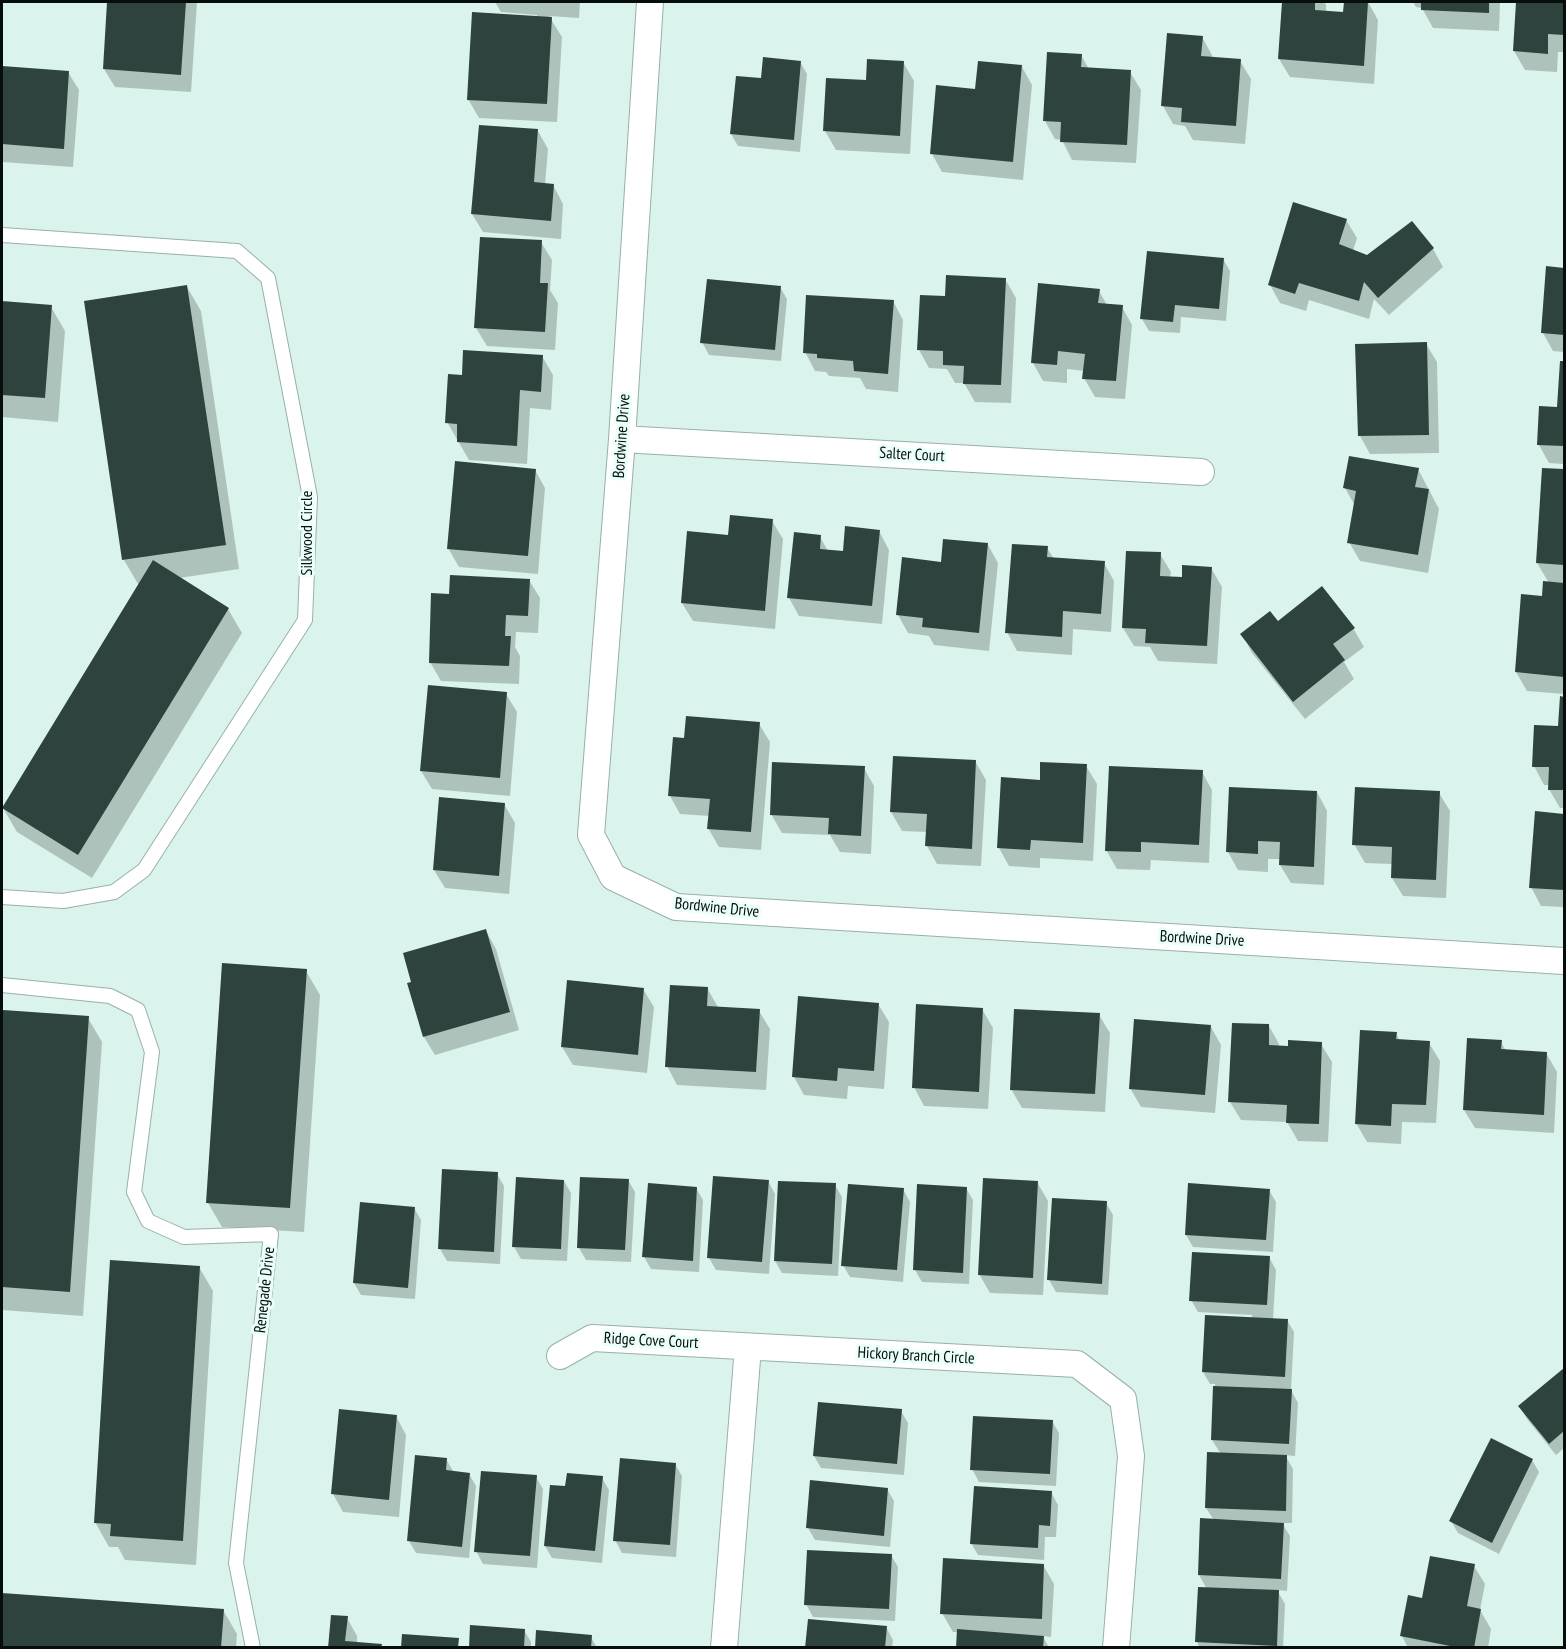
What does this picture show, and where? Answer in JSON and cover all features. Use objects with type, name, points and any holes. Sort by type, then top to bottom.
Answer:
[{"type":"street","name":"Bordwine Drive","points":[[650,2],[622,439],[591,835],[613,878],[676,907],[1564,961]]},
{"type":"street","name":"Salter Court","points":[[622,439],[1201,472]]},
{"type":"street","name":"Ridge Cove Court","points":[[560,1356],[592,1338],[748,1347]]},
{"type":"street","points":[[724,1647],[748,1347]]},
{"type":"street","name":"Hickory Branch Circle","points":[[748,1347],[1077,1364],[1123,1399],[1131,1455],[1116,1647]]},
{"type":"lane","name":"Silkwood Circle","points":[[2,235],[237,251],[268,278],[310,497],[305,620],[144,870],[114,892],[63,901],[2,897]]},
{"type":"lane","name":"Renegade Drive","points":[[2,986],[110,996],[138,1010],[152,1052],[134,1192],[148,1221],[184,1236],[271,1234],[236,1563],[254,1647]]},
{"type":"building","points":[[107,2],[186,2],[181,75],[103,69]]},
{"type":"building","points":[[1282,2],[1315,2],[1315,10],[1343,12],[1344,2],[1368,2],[1364,66],[1278,59]]},
{"type":"building","points":[[1421,2],[1489,2],[1489,13],[1421,10]]},
{"type":"building","points":[[1516,2],[1564,2],[1564,35],[1548,34],[1548,54],[1513,51]]},
{"type":"building","points":[[472,12],[552,17],[547,104],[467,100]]},
{"type":"building","points":[[1167,33],[1203,36],[1201,56],[1241,59],[1236,126],[1181,122],[1182,108],[1161,106]]},
{"type":"building","points":[[1047,52],[1082,54],[1081,67],[1131,70],[1127,145],[1060,142],[1061,122],[1043,121]]},
{"type":"building","points":[[763,57],[801,61],[794,140],[730,134],[736,76],[761,78]]},
{"type":"building","points":[[867,59],[904,61],[900,136],[823,131],[826,78],[866,80]]},
{"type":"building","points":[[978,61],[1022,65],[1013,162],[930,154],[936,85],[975,89]]},
{"type":"building","points":[[2,66],[69,71],[64,149],[2,144]]},
{"type":"building","points":[[479,125],[538,129],[534,182],[554,184],[551,221],[471,214]]},
{"type":"building","points":[[1293,202],[1347,219],[1339,244],[1367,255],[1412,221],[1434,248],[1378,298],[1364,282],[1359,301],[1299,283],[1295,294],[1268,285]]},
{"type":"building","points":[[480,237],[542,240],[540,283],[548,283],[545,332],[474,328]]},
{"type":"building","points":[[1147,251],[1224,258],[1219,309],[1175,305],[1173,322],[1140,319]]},
{"type":"building","points":[[1546,266],[1564,268],[1564,335],[1541,333]]},
{"type":"building","points":[[946,275],[1006,278],[1001,385],[963,384],[964,366],[943,365],[943,351],[917,350],[920,295],[945,296]]},
{"type":"building","points":[[707,279],[781,286],[775,350],[700,343]]},
{"type":"building","points":[[1038,283],[1100,289],[1098,303],[1123,305],[1116,381],[1082,379],[1085,354],[1058,351],[1057,365],[1031,363]]},
{"type":"building","points":[[187,285],[226,545],[122,560],[84,301]]},
{"type":"building","points":[[806,295],[894,300],[888,374],[854,371],[853,361],[817,358],[817,354],[803,353]]},
{"type":"building","points":[[2,301],[52,305],[45,398],[2,395]]},
{"type":"building","points":[[1427,342],[1429,435],[1358,436],[1355,344]]},
{"type":"building","points":[[463,350],[543,355],[541,392],[520,390],[517,446],[457,442],[457,424],[445,423],[448,374],[462,375]]},
{"type":"building","points":[[1560,361],[1564,361],[1564,446],[1537,445],[1539,406],[1557,407]]},
{"type":"building","points":[[1349,456],[1419,468],[1415,487],[1429,489],[1418,555],[1347,543],[1356,491],[1343,488]]},
{"type":"building","points":[[455,461],[536,469],[528,556],[447,549]]},
{"type":"building","points":[[1542,468],[1564,469],[1564,565],[1536,563]]},
{"type":"building","points":[[730,515],[773,519],[765,611],[681,603],[687,531],[728,535]]},
{"type":"building","points":[[845,526],[880,530],[872,606],[787,598],[794,532],[821,535],[820,549],[843,551]]},
{"type":"building","points":[[943,539],[988,543],[979,633],[922,627],[923,618],[896,615],[902,557],[941,562]]},
{"type":"building","points":[[1012,544],[1048,546],[1047,557],[1105,561],[1101,614],[1063,611],[1062,637],[1005,633]]},
{"type":"building","points":[[1126,551],[1161,552],[1160,576],[1182,577],[1182,565],[1212,567],[1207,646],[1145,643],[1146,629],[1122,628]]},
{"type":"building","points":[[153,560],[229,608],[78,855],[2,808]]},
{"type":"building","points":[[450,575],[530,579],[528,616],[506,615],[505,636],[511,636],[509,666],[429,663],[431,593],[449,594]]},
{"type":"building","points":[[1543,581],[1564,583],[1564,677],[1515,672],[1521,594],[1542,596]]},
{"type":"building","points":[[1322,586],[1355,628],[1333,644],[1345,660],[1293,702],[1240,634],[1270,611],[1278,621]]},
{"type":"building","points":[[428,685],[507,692],[500,778],[420,771]]},
{"type":"building","points":[[1560,696],[1564,697],[1564,790],[1548,790],[1549,767],[1532,767],[1534,725],[1558,726]]},
{"type":"building","points":[[686,716],[760,722],[751,832],[707,829],[710,799],[668,796],[673,737],[684,738]]},
{"type":"building","points":[[893,756],[976,760],[972,849],[925,846],[927,814],[890,812]]},
{"type":"building","points":[[772,762],[865,766],[861,836],[828,834],[829,818],[770,815]]},
{"type":"building","points":[[1040,762],[1087,764],[1083,843],[1031,840],[1030,850],[997,848],[1001,777],[1040,780]]},
{"type":"building","points":[[1109,766],[1203,770],[1199,845],[1141,842],[1141,852],[1105,851]]},
{"type":"building","points":[[1229,787],[1317,791],[1314,867],[1279,865],[1280,842],[1258,841],[1258,854],[1226,852]]},
{"type":"building","points":[[1355,787],[1440,791],[1436,880],[1391,878],[1392,847],[1352,845]]},
{"type":"building","points":[[439,797],[505,803],[499,876],[433,870]]},
{"type":"building","points":[[1535,811],[1564,814],[1564,890],[1529,888]]},
{"type":"building","points":[[486,929],[510,1012],[423,1037],[407,983],[411,982],[403,953]]},
{"type":"building","points":[[222,963],[307,969],[290,1208],[206,1203]]},
{"type":"building","points":[[567,980],[644,988],[638,1055],[561,1047]]},
{"type":"building","points":[[670,985],[708,987],[707,1006],[760,1009],[756,1072],[665,1067]]},
{"type":"building","points":[[798,996],[879,1003],[874,1071],[838,1068],[837,1081],[792,1077]]},
{"type":"building","points":[[916,1004],[983,1008],[979,1092],[912,1088]]},
{"type":"building","points":[[1014,1009],[1100,1013],[1095,1094],[1010,1090]]},
{"type":"building","points":[[3,1010],[89,1016],[70,1292],[2,1287]]},
{"type":"building","points":[[1134,1019],[1211,1025],[1205,1095],[1129,1089]]},
{"type":"building","points":[[1232,1023],[1269,1024],[1269,1045],[1288,1046],[1288,1040],[1322,1042],[1319,1124],[1286,1123],[1287,1105],[1228,1102]]},
{"type":"building","points":[[1360,1030],[1397,1032],[1396,1039],[1430,1041],[1426,1105],[1392,1104],[1391,1126],[1355,1124]]},
{"type":"building","points":[[1467,1038],[1502,1040],[1501,1049],[1547,1052],[1544,1115],[1463,1110]]},
{"type":"building","points":[[442,1169],[498,1172],[494,1252],[438,1249]]},
{"type":"building","points":[[713,1176],[769,1180],[762,1262],[707,1258]]},
{"type":"building","points":[[516,1177],[564,1180],[561,1249],[512,1247]]},
{"type":"building","points":[[580,1177],[629,1179],[625,1250],[577,1248]]},
{"type":"building","points":[[983,1178],[1038,1181],[1033,1278],[978,1275]]},
{"type":"building","points":[[778,1181],[836,1183],[832,1264],[774,1261]]},
{"type":"building","points":[[648,1183],[697,1187],[693,1261],[642,1257]]},
{"type":"building","points":[[1188,1183],[1270,1189],[1266,1240],[1185,1235]]},
{"type":"building","points":[[848,1184],[904,1188],[897,1270],[841,1266]]},
{"type":"building","points":[[917,1184],[967,1187],[963,1273],[913,1270]]},
{"type":"building","points":[[1052,1198],[1107,1201],[1102,1284],[1047,1280]]},
{"type":"building","points":[[360,1202],[415,1207],[408,1288],[353,1283]]},
{"type":"building","points":[[1192,1252],[1270,1256],[1267,1305],[1189,1301]]},
{"type":"building","points":[[110,1260],[200,1266],[183,1541],[110,1536],[111,1524],[94,1523]]},
{"type":"building","points":[[1205,1315],[1288,1319],[1285,1377],[1202,1372]]},
{"type":"building","points":[[1564,1368],[1564,1431],[1549,1444],[1518,1406]]},
{"type":"building","points":[[1213,1386],[1292,1389],[1289,1444],[1211,1440]]},
{"type":"building","points":[[818,1402],[902,1409],[897,1464],[813,1456]]},
{"type":"building","points":[[339,1409],[397,1415],[389,1500],[331,1494]]},
{"type":"building","points":[[973,1416],[1053,1420],[1050,1474],[970,1470]]},
{"type":"building","points":[[1491,1438],[1533,1459],[1492,1543],[1449,1521]]},
{"type":"building","points":[[1207,1452],[1287,1455],[1286,1511],[1205,1508]]},
{"type":"building","points":[[415,1455],[447,1458],[446,1470],[470,1473],[462,1547],[407,1541]]},
{"type":"building","points":[[620,1458],[676,1463],[670,1545],[613,1541]]},
{"type":"building","points":[[481,1471],[537,1475],[530,1556],[474,1552]]},
{"type":"building","points":[[567,1473],[603,1476],[595,1551],[544,1546],[550,1485],[565,1486]]},
{"type":"building","points":[[810,1480],[888,1488],[884,1536],[806,1528]]},
{"type":"building","points":[[974,1486],[1052,1491],[1050,1526],[1039,1525],[1038,1548],[970,1544]]},
{"type":"building","points":[[1200,1518],[1284,1523],[1281,1579],[1198,1575]]},
{"type":"building","points":[[807,1550],[892,1554],[889,1609],[804,1605]]},
{"type":"building","points":[[1430,1556],[1475,1564],[1467,1606],[1481,1609],[1474,1648],[1460,1648],[1400,1636],[1408,1595],[1422,1598]]},
{"type":"building","points":[[943,1558],[1044,1564],[1042,1619],[940,1614]]},
{"type":"building","points":[[1198,1587],[1279,1590],[1277,1646],[1195,1642]]},
{"type":"building","points":[[2,1593],[224,1609],[221,1648],[2,1648]]},
{"type":"building","points":[[331,1615],[348,1616],[345,1641],[382,1644],[381,1648],[328,1648]]},
{"type":"building","points":[[808,1619],[887,1626],[885,1648],[805,1648]]},
{"type":"building","points":[[470,1625],[525,1629],[524,1648],[469,1648]]},
{"type":"building","points":[[957,1629],[1044,1636],[1043,1648],[956,1648]]},
{"type":"building","points":[[536,1630],[592,1635],[591,1648],[535,1648]]},
{"type":"building","points":[[402,1634],[459,1638],[458,1648],[401,1648]]}]
